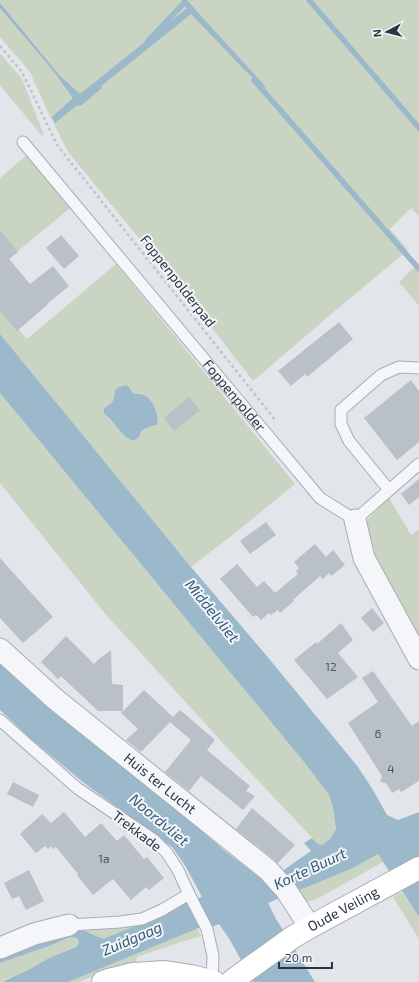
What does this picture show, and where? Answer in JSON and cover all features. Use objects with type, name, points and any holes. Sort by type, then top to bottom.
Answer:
[{"type":"main road","name":"Oude Veiling","points":[[224,980],[301,932],[419,868]]},
{"type":"main road","points":[[103,982],[133,974],[165,972],[224,980]]},
{"type":"street","points":[[355,520],[364,558],[419,659]]},
{"type":"street","name":"Huis ter Lucht","points":[[0,649],[55,699],[268,870],[286,890],[298,908],[301,932]]},
{"type":"street","points":[[0,948],[34,934],[68,925]]},
{"type":"lane","name":"Foppenpolder","points":[[23,142],[320,498],[355,520]]},
{"type":"lane","points":[[389,490],[349,441],[341,424],[341,410],[381,375],[399,367],[419,368]]},
{"type":"lane","points":[[355,520],[419,464]]},
{"type":"lane","name":"Trekkade","points":[[0,720],[77,788],[154,840],[167,853],[178,870],[207,929],[213,956],[224,980]]},
{"type":"lane","points":[[68,925],[120,922],[142,919],[190,897]]},
{"type":"path","name":"Foppenpolderpad","points":[[0,46],[22,72],[57,145],[280,426]]},
{"type":"green space","points":[[0,0],[419,0],[419,216],[411,208],[390,229],[408,250],[253,381],[199,311],[68,152],[30,72],[0,37]]},
{"type":"green space","points":[[0,53],[22,79],[44,135],[42,136],[0,85]]},
{"type":"green space","points":[[27,155],[70,208],[0,266],[0,178]]},
{"type":"green space","points":[[419,263],[419,306],[399,282]]},
{"type":"green space","points":[[116,264],[295,484],[191,567],[0,334],[0,308],[27,339]],"holes":[[[129,387],[134,394],[142,394],[148,397],[154,404],[158,417],[157,425],[143,430],[138,438],[120,431],[107,416],[104,408],[113,401],[115,390]]]},
{"type":"green space","points":[[0,393],[304,762],[329,795],[333,808],[336,829],[331,838],[322,845],[318,844],[233,754],[107,616],[0,483]]},
{"type":"green space","points":[[389,498],[411,535],[419,529],[419,645],[363,534],[367,520]]},
{"type":"green space","points":[[378,854],[383,862],[315,900],[306,902],[296,891],[353,868]]},
{"type":"green space","points":[[402,892],[419,917],[419,939],[393,897]]},
{"type":"green space","points":[[153,919],[103,939],[85,931],[59,931]]},
{"type":"green space","points":[[197,928],[201,936],[137,957],[136,964],[102,973],[79,982],[68,982]]},
{"type":"green space","points":[[70,937],[77,938],[79,943],[76,947],[49,958],[30,969],[0,982],[0,963]]},
{"type":"water","points":[[0,3],[60,76],[80,94],[191,5],[267,88],[259,85],[191,14],[55,123],[52,117],[73,98],[51,68],[0,8]]},
{"type":"water","points":[[0,334],[191,567],[358,767],[387,815],[398,820],[419,812],[419,917],[378,854],[353,868],[268,903],[276,919],[315,982],[253,982],[230,940],[219,924],[212,927],[206,919],[201,927],[68,982],[2,982],[49,958],[76,947],[79,943],[77,938],[70,937],[0,963],[0,956],[77,930],[85,931],[103,939],[153,919],[186,899],[202,897],[186,867],[173,848],[84,783],[32,740],[0,710],[0,659],[225,851],[263,880],[271,879],[311,851],[304,843],[312,838],[318,844],[322,845],[331,838],[336,829],[333,808],[329,795],[304,762],[0,393]]},
{"type":"water","points":[[126,385],[134,394],[142,394],[148,397],[155,408],[158,417],[157,425],[143,430],[138,438],[134,440],[122,434],[104,413],[104,408],[113,401],[115,390]]},
{"type":"building","points":[[0,230],[18,252],[9,259],[30,284],[53,266],[69,286],[17,331],[0,311]]},
{"type":"building","points":[[61,235],[79,256],[64,269],[46,248]]},
{"type":"building","points":[[339,322],[353,339],[307,377],[305,374],[291,386],[278,371]]},
{"type":"building","points":[[411,380],[419,391],[419,442],[397,460],[364,418]]},
{"type":"building","points":[[189,397],[200,410],[174,431],[164,418]]},
{"type":"building","points":[[419,479],[419,497],[409,505],[401,494]]},
{"type":"building","points":[[266,522],[276,535],[250,554],[240,541]]},
{"type":"building","points":[[315,544],[326,557],[333,550],[345,565],[331,576],[329,573],[323,579],[320,576],[280,613],[278,610],[271,615],[269,613],[261,620],[256,615],[253,617],[220,579],[237,564],[257,587],[264,581],[275,593],[298,574],[296,571],[299,568],[294,562]]},
{"type":"building","points":[[0,558],[53,617],[23,643],[0,618]]},
{"type":"building","points":[[372,608],[384,623],[373,632],[361,618]]},
{"type":"building","points":[[341,623],[353,640],[338,653],[358,677],[327,699],[294,660],[316,642],[317,644]]},
{"type":"building","points":[[66,636],[94,664],[111,650],[112,684],[123,685],[123,711],[98,711],[61,676],[58,679],[41,662]]},
{"type":"building","points":[[373,671],[412,726],[419,721],[419,781],[401,792],[399,789],[392,793],[386,783],[380,782],[382,776],[348,723],[378,702],[362,678]]},
{"type":"building","points":[[144,690],[173,717],[180,710],[215,740],[207,750],[250,786],[246,791],[255,796],[243,810],[201,776],[189,791],[165,772],[191,740],[170,722],[141,752],[126,740],[138,729],[121,713]]},
{"type":"building","points":[[13,782],[39,795],[33,807],[7,794]]},
{"type":"building","points":[[252,808],[295,845],[278,863],[236,829]]},
{"type":"building","points":[[64,812],[85,837],[101,823],[117,841],[124,835],[144,859],[147,857],[164,878],[149,890],[146,887],[131,900],[113,879],[93,895],[56,847],[53,849],[51,846],[48,849],[45,846],[36,853],[20,834],[42,814],[51,823]]},
{"type":"building","points":[[29,870],[44,901],[26,910],[19,896],[12,899],[4,883]]},
{"type":"waterway","points":[[148,41],[185,2],[184,0]]},
{"type":"waterway","points":[[309,0],[419,128]]},
{"type":"waterway","points":[[185,2],[193,11]]},
{"type":"waterway","points":[[254,80],[419,269]]},
{"type":"waterway","points":[[75,97],[80,103],[99,87]]},
{"type":"water label","name":"Middelvliet","points":[[212,611]]},
{"type":"water label","name":"Noordvliet","points":[[159,820]]},
{"type":"water label","name":"Korte Buurt","points":[[310,869]]},
{"type":"water label","name":"Zuidgaag","points":[[132,939]]}]
